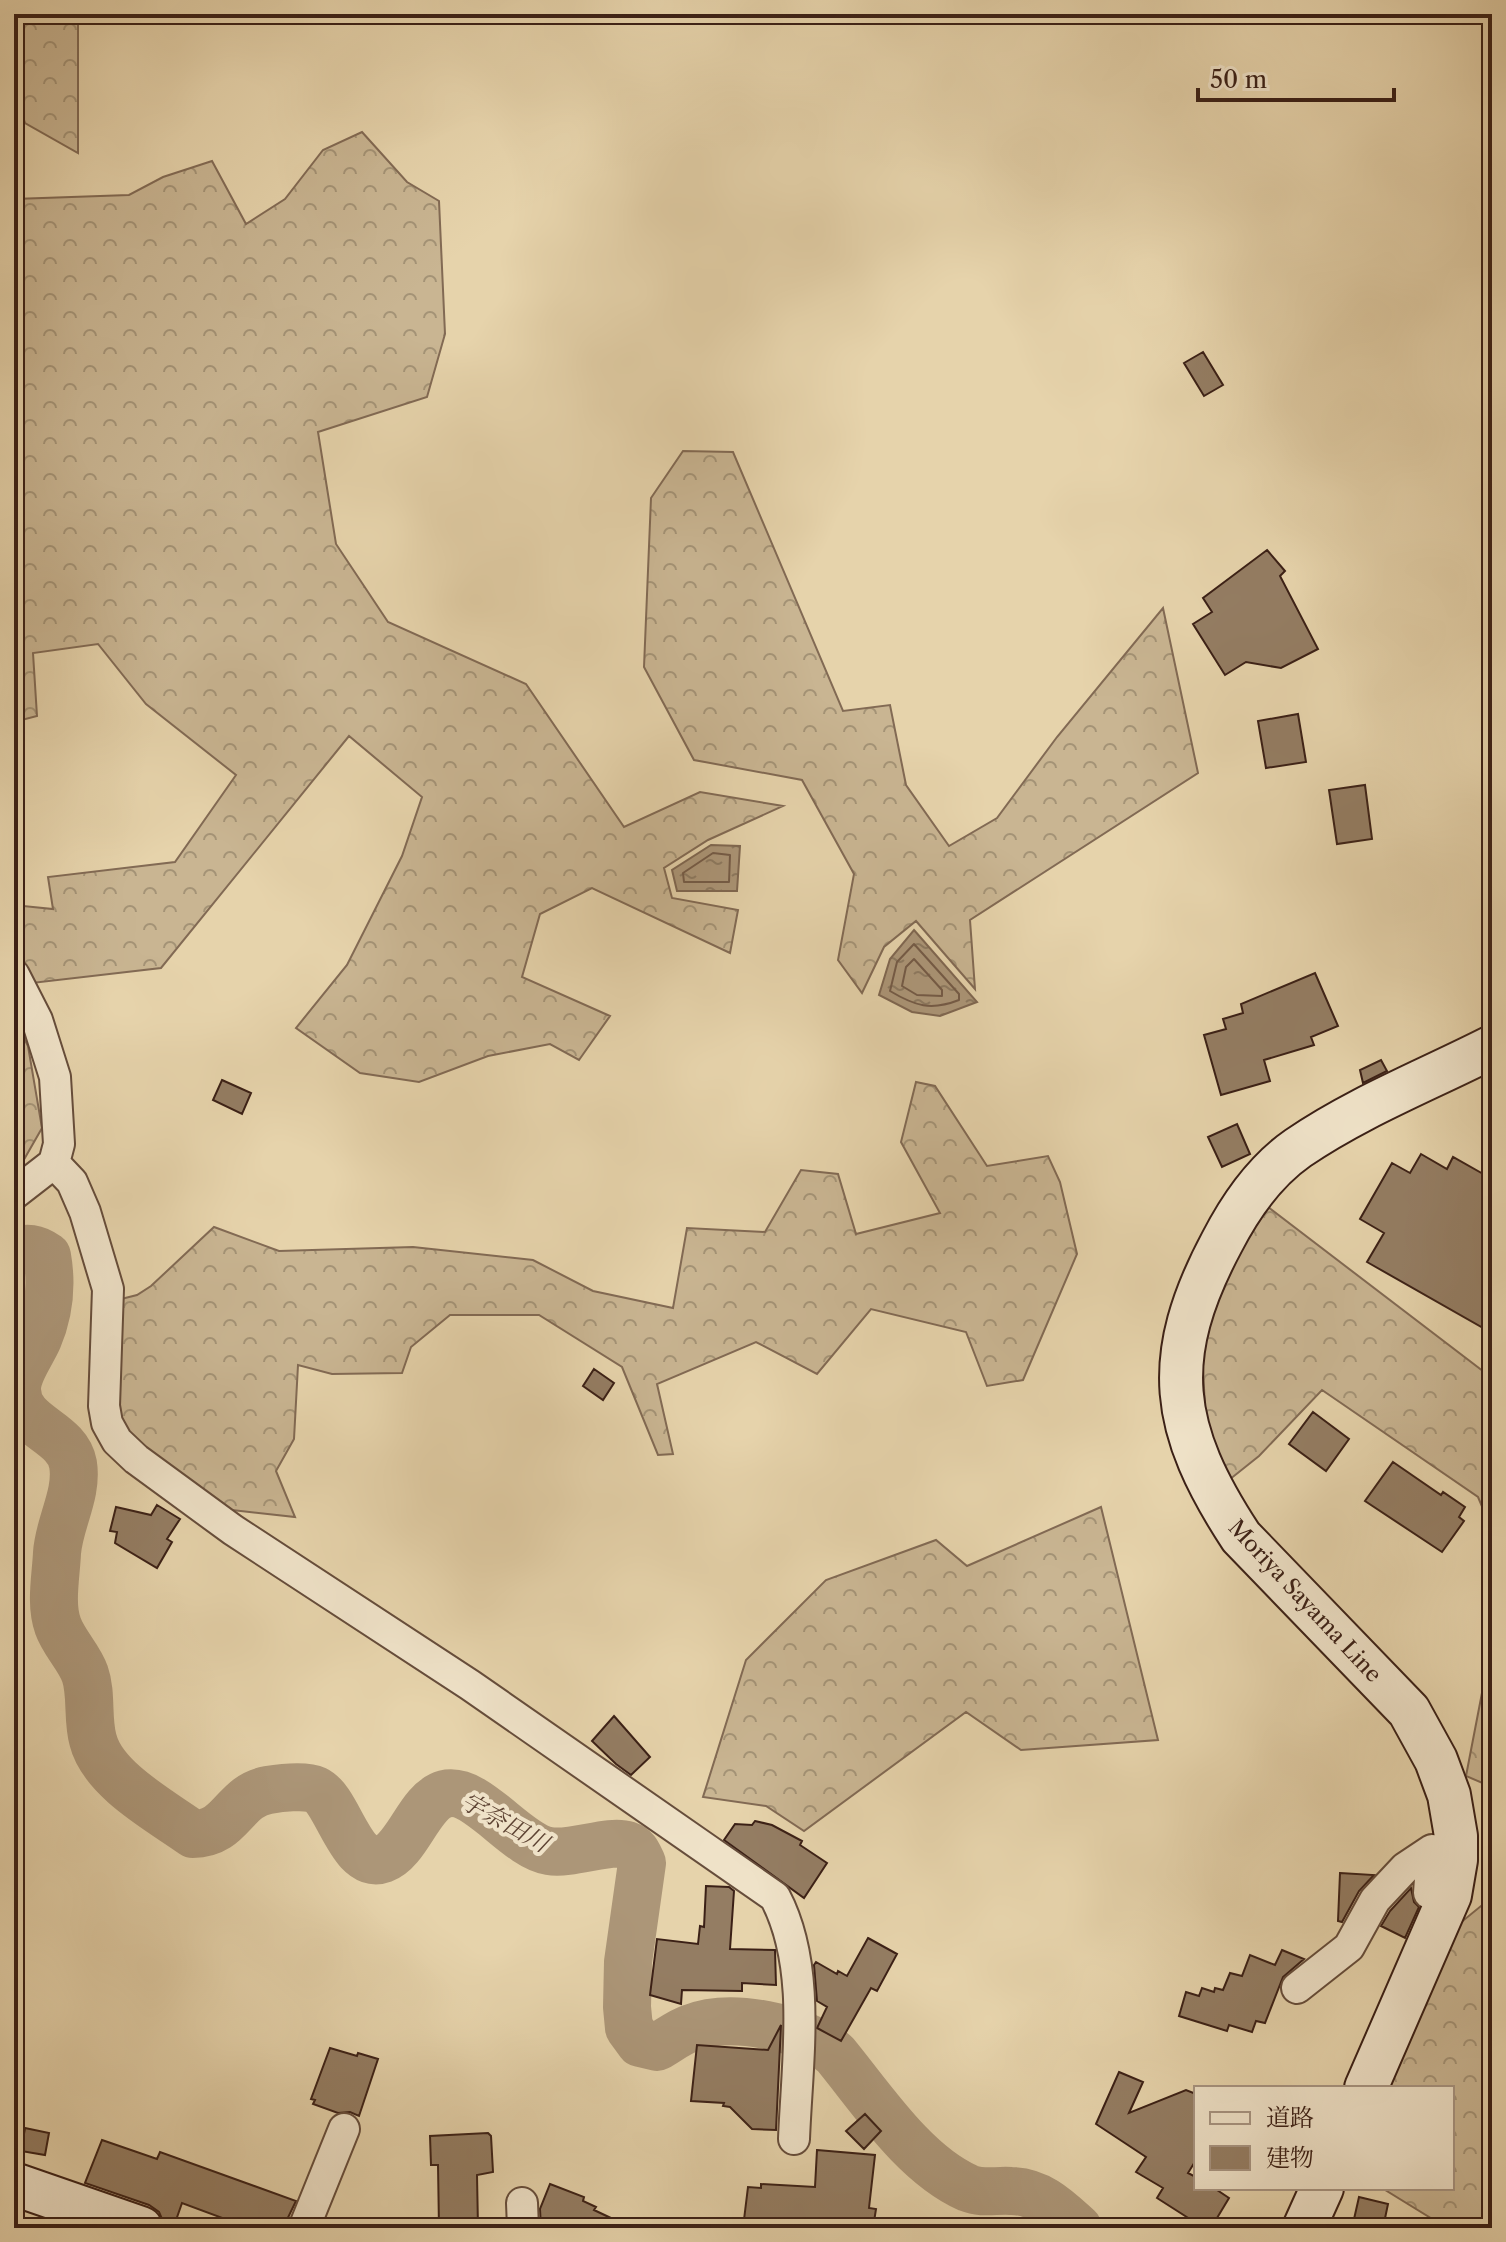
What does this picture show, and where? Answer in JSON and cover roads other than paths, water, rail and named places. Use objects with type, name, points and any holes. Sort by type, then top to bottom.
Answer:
[{"type":"main road","name":"Moriya Sayama Line","points":[[1367,2086],[1448,1900],[1456,1860],[1456,1836],[1449,1795],[1409,1711],[1241,1537],[1224,1511],[1196,1456],[1181,1397],[1182,1342],[1200,1284],[1240,1211],[1274,1167],[1348,1117],[1492,1047]]},
{"type":"main road","points":[[14,2184],[141,2228]]},
{"type":"main road","points":[[1304,2228],[1321,2190]]},
{"type":"street","points":[[14,975],[37,1020],[55,1077],[59,1144],[54,1163],[14,1194]]},
{"type":"street","points":[[54,1163],[72,1182],[85,1212],[108,1289],[104,1406],[107,1423],[117,1441],[136,1459],[233,1530],[470,1685],[775,1897],[787,1920],[796,1955],[798,2036],[794,2139]]},
{"type":"street","points":[[1297,1988],[1349,1947],[1375,1900],[1405,1868],[1432,1850],[1429,1893],[1448,1900]]},
{"type":"street","points":[[304,2228],[344,2129]]},
{"type":"water","points":[[711,845],[740,846],[737,891],[677,891],[672,870]]},
{"type":"water","points":[[914,930],[977,1002],[940,1016],[912,1012],[879,995],[890,959]]},
{"type":"waterway","name":"宇奈田川","points":[[14,1251],[31,1249],[47,1256],[47,1309],[17,1389],[25,1412],[62,1443],[73,1464],[73,1486],[57,1553],[56,1617],[85,1674],[93,1740],[99,1755],[121,1781],[193,1834],[216,1828],[256,1794],[286,1788],[311,1788],[332,1807],[362,1855],[372,1860],[392,1854],[428,1806],[445,1794],[470,1799],[523,1839],[549,1851],[610,1844],[630,1846],[642,1863],[628,1962],[627,2007],[629,2028],[640,2043],[657,2047],[691,2028],[726,2022],[766,2025],[804,2036],[835,2054],[895,2129],[948,2177],[973,2190],[1030,2194],[1048,2203],[1078,2228]]}]
